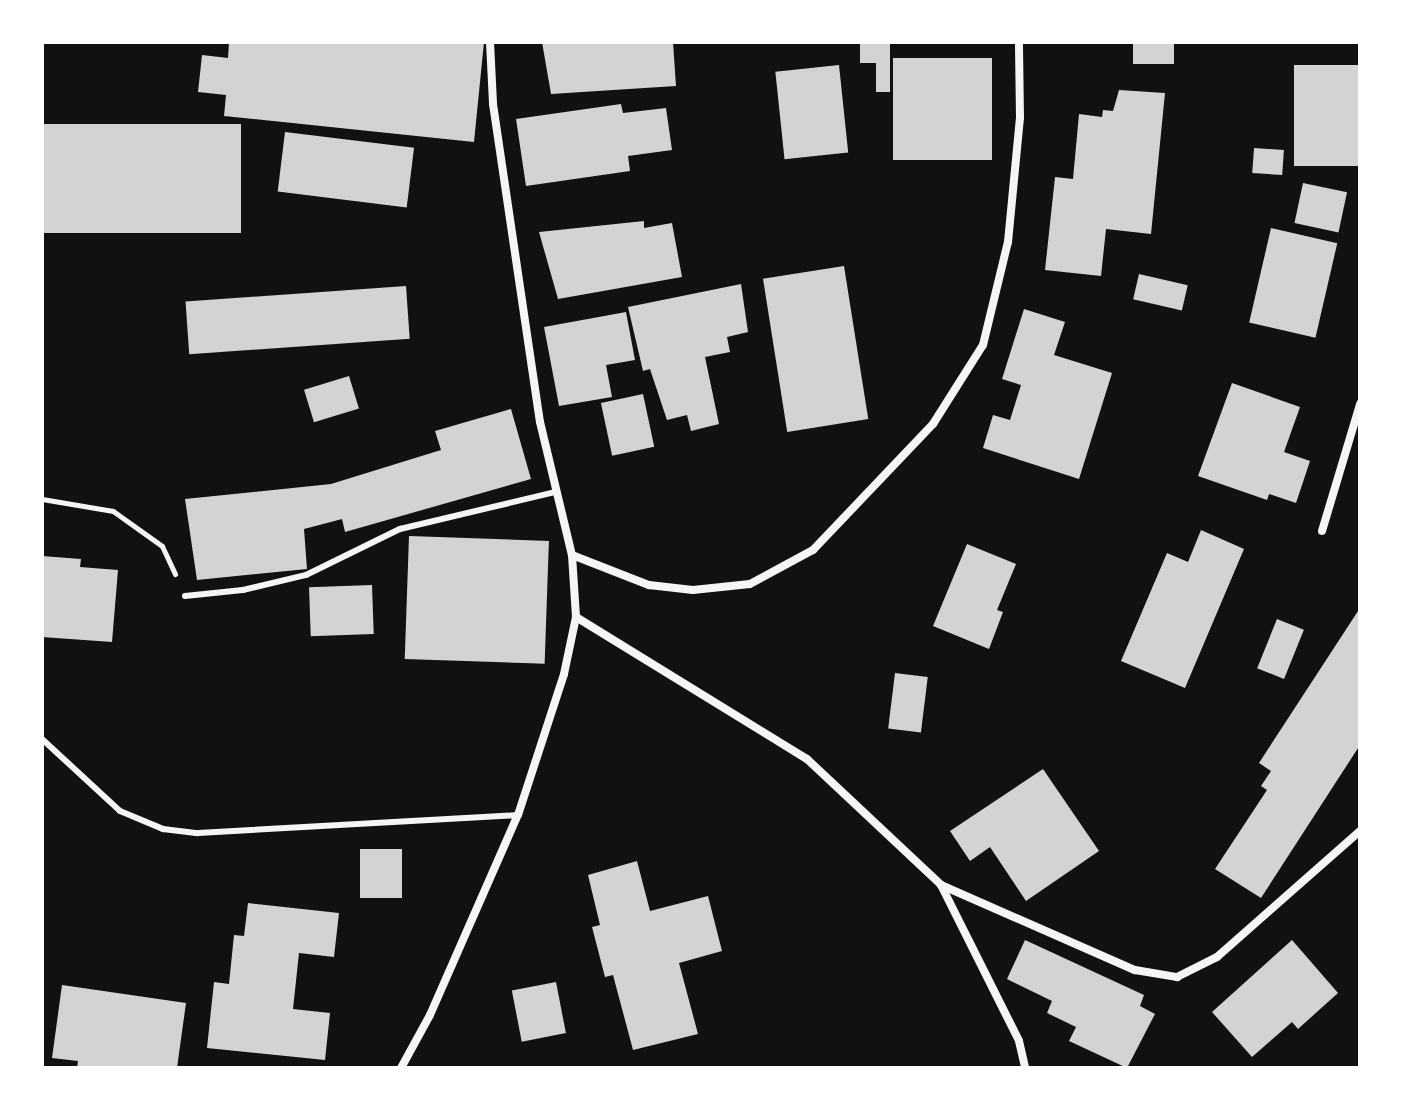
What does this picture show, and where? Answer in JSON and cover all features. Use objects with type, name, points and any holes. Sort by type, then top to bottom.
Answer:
[{"type":"street","points":[[401,1068],[430,1015],[518,815],[564,674],[576,617],[572,555],[555,492],[493,104],[490,42]]},
{"type":"street","points":[[572,555],[649,585],[693,590],[750,584],[813,550],[933,424],[983,345],[1008,242],[1020,118],[1019,42]]},
{"type":"street","points":[[1322,531],[1360,404]]},
{"type":"street","points":[[576,617],[807,759],[941,885],[1135,970],[1177,977],[1217,957],[1360,831]]},
{"type":"street","points":[[941,885],[1019,1041],[1025,1068]]},
{"type":"lane","points":[[185,596],[243,590],[306,575],[400,529],[555,492]]},
{"type":"lane","points":[[42,739],[120,811],[163,829],[198,833],[518,815]]},
{"type":"path","points":[[42,499],[113,511],[162,546],[185,596]]},
{"type":"building","points":[[229,42],[484,42],[474,142],[224,116],[226,95],[198,92],[202,55],[228,58]]},
{"type":"building","points":[[542,42],[673,42],[676,86],[551,94]]},
{"type":"building","points":[[860,42],[890,42],[890,92],[876,92],[876,63],[860,63]]},
{"type":"building","points":[[1133,42],[1174,42],[1174,64],[1133,64]]},
{"type":"building","points":[[893,58],[992,58],[992,160],[893,160]]},
{"type":"building","points":[[839,65],[848,153],[785,159],[775,72]]},
{"type":"building","points":[[1294,65],[1360,65],[1360,166],[1294,166]]},
{"type":"building","points":[[1119,90],[1165,93],[1151,234],[1106,229],[1101,276],[1045,270],[1055,177],[1073,179],[1079,114],[1102,117],[1103,110],[1113,111]]},
{"type":"building","points":[[621,104],[623,113],[666,108],[672,150],[628,156],[630,171],[526,186],[516,119]]},
{"type":"building","points":[[42,124],[241,124],[241,233],[42,233]]},
{"type":"building","points":[[285,132],[414,148],[407,207],[278,192]]},
{"type":"building","points":[[1254,148],[1284,150],[1282,175],[1252,173]]},
{"type":"building","points":[[1303,183],[1347,192],[1338,232],[1294,223]]},
{"type":"building","points":[[644,221],[644,228],[672,223],[682,277],[558,299],[539,232]]},
{"type":"building","points":[[1271,228],[1337,243],[1315,338],[1249,323]]},
{"type":"building","points":[[844,266],[868,419],[787,432],[763,279]]},
{"type":"building","points":[[1139,274],[1188,285],[1182,311],[1133,299]]},
{"type":"building","points":[[741,284],[748,332],[727,337],[730,352],[705,357],[719,424],[691,431],[687,415],[667,420],[650,369],[643,371],[628,307]]},
{"type":"building","points":[[406,286],[410,339],[189,354],[186,301]]},
{"type":"building","points":[[1024,309],[1065,322],[1054,355],[1112,373],[1079,479],[983,448],[993,415],[1010,420],[1021,385],[1002,379]]},
{"type":"building","points":[[626,312],[635,360],[606,365],[612,397],[559,406],[544,327]]},
{"type":"building","points":[[349,376],[359,409],[314,422],[304,390]]},
{"type":"building","points":[[1232,383],[1300,407],[1284,452],[1310,461],[1296,503],[1269,494],[1267,500],[1198,476]]},
{"type":"building","points":[[643,394],[654,447],[612,456],[601,403]]},
{"type":"building","points":[[511,409],[531,479],[345,532],[342,519],[304,529],[307,569],[197,580],[185,499],[331,484],[441,450],[435,431]]},
{"type":"building","points":[[1201,530],[1244,549],[1185,688],[1121,661],[1167,553],[1188,562]]},
{"type":"building","points":[[409,536],[549,541],[545,664],[405,659]]},
{"type":"building","points":[[967,544],[1016,564],[997,610],[1003,612],[989,649],[933,626]]},
{"type":"building","points":[[42,556],[81,559],[80,567],[118,570],[112,642],[42,637]]},
{"type":"building","points":[[372,585],[374,634],[311,636],[309,587]]},
{"type":"building","points":[[1360,608],[1360,745],[1261,898],[1215,869],[1267,790],[1261,786],[1271,771],[1259,763]]},
{"type":"building","points":[[1277,619],[1304,630],[1284,679],[1257,668]]},
{"type":"building","points":[[895,673],[928,677],[921,733],[888,729]]},
{"type":"building","points":[[1043,769],[1099,851],[1026,901],[990,847],[970,861],[950,831]]},
{"type":"building","points":[[360,849],[402,849],[402,898],[360,898]]},
{"type":"building","points":[[637,861],[650,911],[708,896],[722,951],[679,963],[698,1034],[633,1050],[613,975],[605,977],[592,927],[600,925],[588,875]]},
{"type":"building","points":[[248,903],[339,913],[334,957],[299,953],[293,1009],[330,1013],[325,1060],[207,1048],[214,982],[229,984],[234,935],[244,936]]},
{"type":"building","points":[[1025,940],[1144,995],[1140,1006],[1155,1014],[1127,1068],[1069,1041],[1076,1027],[1047,1013],[1052,1001],[1007,979]]},
{"type":"building","points":[[1292,940],[1338,993],[1298,1029],[1292,1022],[1252,1057],[1212,1012]]},
{"type":"building","points":[[556,982],[566,1033],[522,1042],[512,991]]},
{"type":"building","points":[[62,985],[186,1003],[177,1068],[77,1068],[78,1061],[52,1058]]}]
